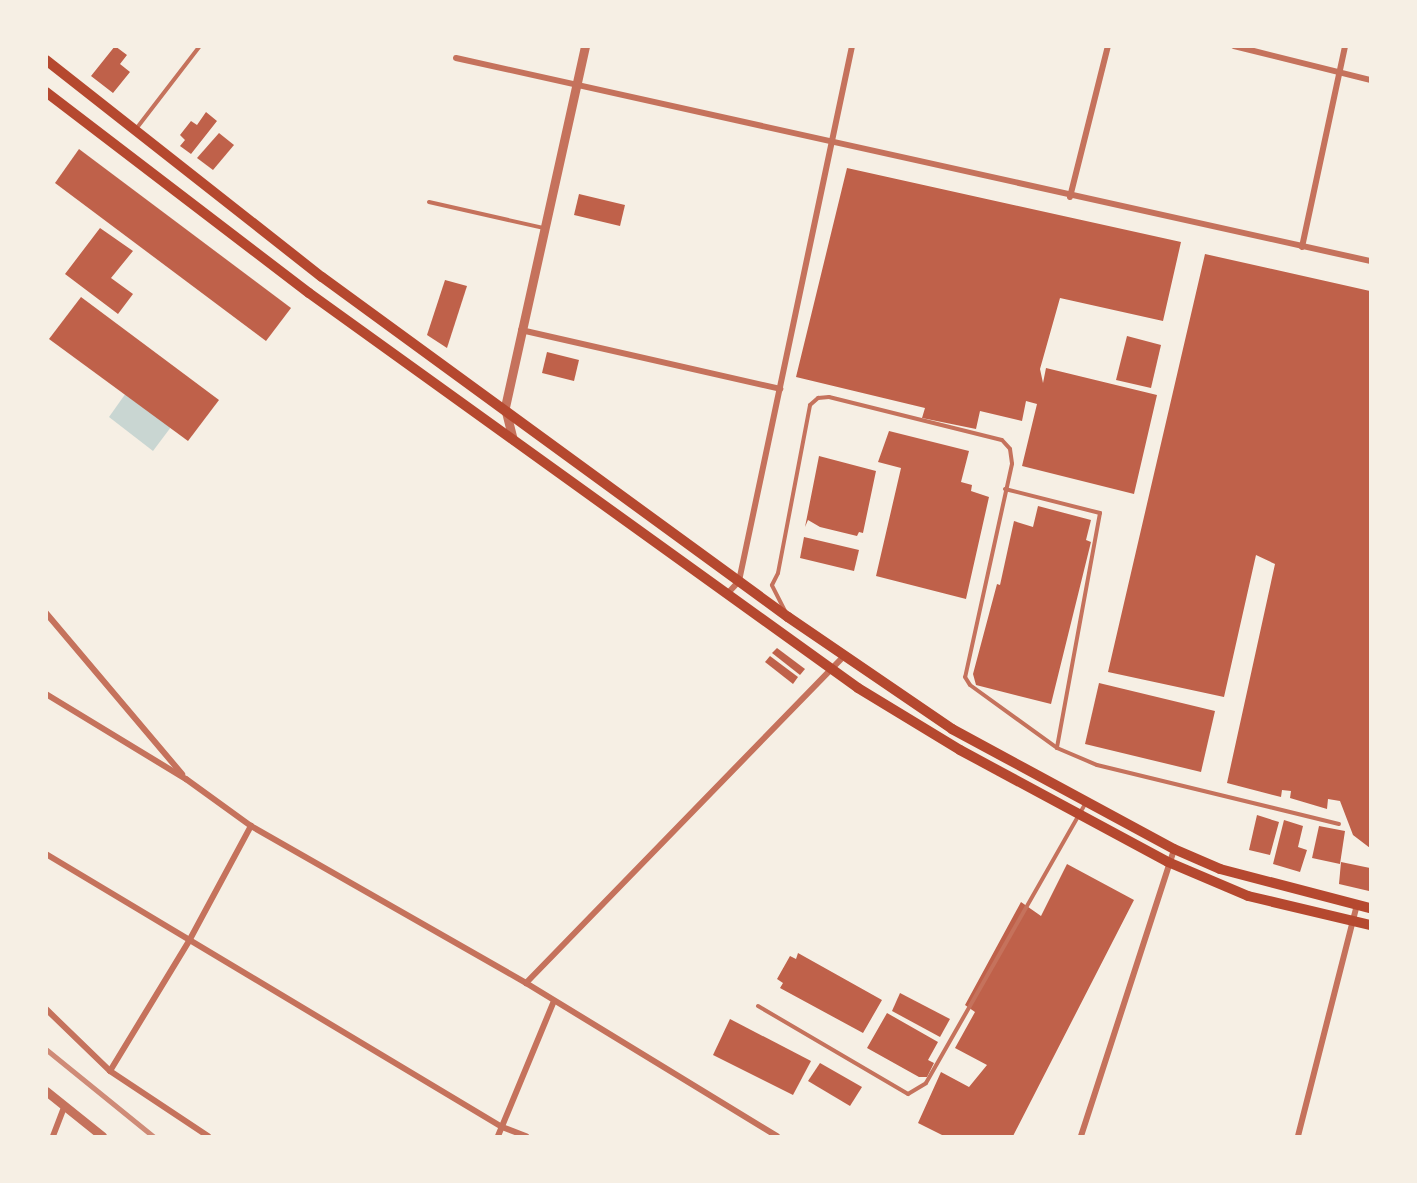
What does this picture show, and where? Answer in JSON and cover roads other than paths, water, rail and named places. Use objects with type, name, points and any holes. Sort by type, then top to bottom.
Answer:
[{"type":"main road","points":[[46,60],[322,277],[505,407],[788,617],[952,729],[1174,849],[1254,881],[1371,908]]},
{"type":"main road","points":[[46,92],[309,293],[728,593],[778,632],[960,750],[1079,817],[1168,862],[1248,896],[1371,925]]},
{"type":"main road","points":[[309,293],[322,277]]},
{"type":"street","points":[[513,440],[505,407],[585,46]]},
{"type":"street","points":[[728,593],[739,581],[830,141],[852,46]]},
{"type":"street","points":[[1070,197],[1108,46]]},
{"type":"street","points":[[1234,46],[1371,80]]},
{"type":"street","points":[[1302,247],[1345,46]]},
{"type":"street","points":[[456,58],[1070,197],[1371,261]]},
{"type":"street","points":[[521,330],[780,389]]},
{"type":"street","points":[[46,613],[186,779]]},
{"type":"street","points":[[526,982],[844,656]]},
{"type":"street","points":[[46,694],[186,779],[251,826],[526,982],[777,1137]]},
{"type":"street","points":[[110,1071],[189,941],[251,826]]},
{"type":"street","points":[[1081,1137],[1174,849]]},
{"type":"street","points":[[46,854],[502,1127],[526,1137]]},
{"type":"street","points":[[1298,1137],[1357,905]]},
{"type":"street","points":[[498,1137],[554,1001]]},
{"type":"street","points":[[46,1009],[110,1071],[208,1137]]},
{"type":"street","points":[[46,1091],[102,1137]]},
{"type":"street","points":[[53,1137],[64,1107]]},
{"type":"lane","points":[[135,130],[200,46]]},
{"type":"lane","points":[[429,202],[544,228]]},
{"type":"lane","points":[[778,632],[788,617],[772,585],[778,573],[810,405],[818,398],[829,397],[1002,440],[1010,449],[1012,464],[965,677],[976,691],[1057,748],[1097,765],[1339,824]]},
{"type":"lane","points":[[1005,489],[1100,513],[1057,748]]},
{"type":"lane","points":[[758,1006],[908,1094],[926,1083],[1086,802]]},
{"type":"railway","points":[[46,1049],[153,1136]]}]
